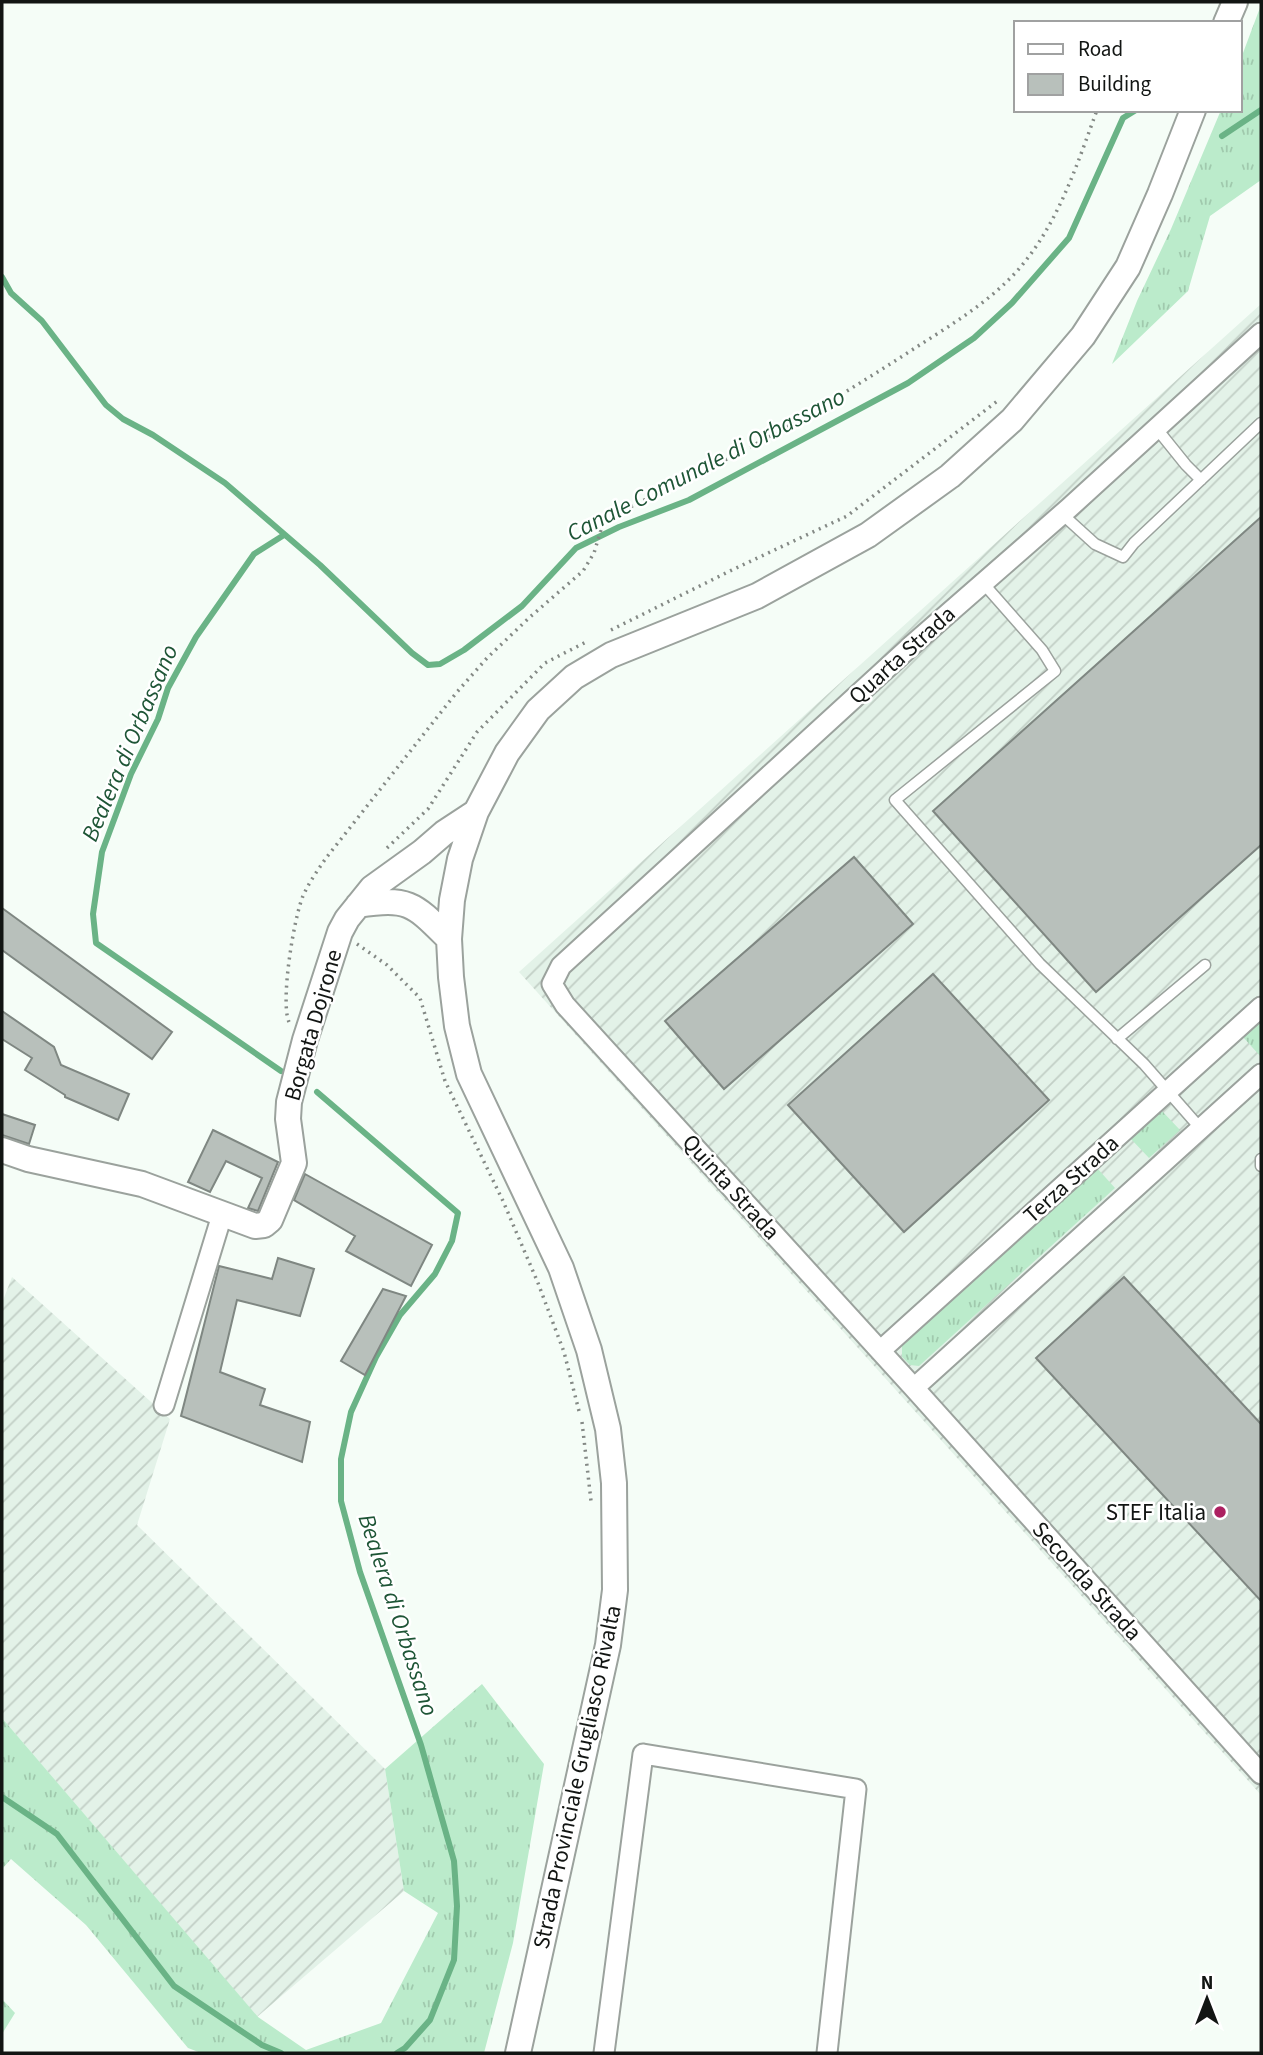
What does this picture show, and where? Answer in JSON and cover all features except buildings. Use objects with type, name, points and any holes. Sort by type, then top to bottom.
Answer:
[{"type":"street","points":[[1227,21],[1235,2]]},
{"type":"street","name":"Strada Provinciale Grugliasco Rivalta","points":[[518,2053],[608,1645],[614,1590],[614,1483],[608,1429],[589,1350],[561,1268],[469,1074],[457,1026],[449,939],[452,900],[460,859],[476,812],[507,752],[538,710],[574,677],[611,655],[757,596],[868,535],[950,476],[1012,419],[1083,335],[1128,267],[1191,112]]},
{"type":"street","name":"Quarta Strada","points":[[552,984],[561,967],[911,646],[1062,514],[1261,333]]},
{"type":"street","name":"Borgata Dojrone","points":[[2,1150],[28,1159],[142,1184],[222,1215],[255,1226],[264,1225],[270,1220],[294,1163],[288,1119],[289,1102],[305,1040],[340,932],[358,905],[378,883],[476,812]]},
{"type":"street","points":[[358,905],[384,901],[410,905],[449,939]]},
{"type":"street","name":"Quinta Strada","points":[[552,984],[565,1005],[914,1388]]},
{"type":"street","name":"Terza Strada","points":[[880,1351],[1261,1007]]},
{"type":"street","points":[[914,1388],[1261,1074]]},
{"type":"street","points":[[164,1405],[222,1215]]},
{"type":"street","name":"Seconda Strada","points":[[914,1388],[1261,1774]]},
{"type":"street","points":[[604,2053],[643,1755],[856,1789],[827,2053]]},
{"type":"lane","points":[[1062,514],[1095,544],[1123,557],[1134,543],[1261,423]]},
{"type":"lane","points":[[1157,429],[1201,480]]},
{"type":"lane","points":[[983,583],[1042,650],[1055,671],[895,800],[1040,964],[1144,1064],[1201,1129]]},
{"type":"lane","points":[[1117,1039],[1205,965]]},
{"type":"path","points":[[305,1040],[293,1029],[286,1015],[285,993],[302,898],[326,858],[457,692],[501,644],[583,571],[589,564],[603,523],[612,516],[751,446],[825,404],[955,322],[997,290],[1026,261],[1047,231],[1063,201],[1096,112]]},
{"type":"path","points":[[604,633],[848,516],[1007,393]]},
{"type":"path","points":[[383,852],[428,809],[477,732],[545,663],[592,639]]},
{"type":"path","points":[[340,932],[387,965],[421,998],[445,1081],[503,1200],[564,1352],[583,1425],[592,1509]]},
{"type":"shaded area","points":[[1261,304],[1261,1795],[519,972]]},
{"type":"shaded area","points":[[12,1277],[170,1419],[137,1525],[385,1769],[404,1891],[257,2017],[2,1718],[2,1303]]},
{"type":"green space","points":[[1261,5],[1261,180],[1210,216],[1188,291],[1112,364],[1220,112],[1242,112],[1242,56]]},
{"type":"green space","points":[[1261,1020],[1261,1057],[1243,1037]]},
{"type":"green space","points":[[1162,1111],[1180,1130],[1149,1158],[1131,1139]]},
{"type":"green space","points":[[1097,1168],[1115,1188],[919,1366],[910,1365],[902,1357],[902,1346]]},
{"type":"green space","points":[[482,1684],[544,1764],[513,1943],[484,2053],[201,2053],[188,2048],[86,1925],[11,1859],[2,1869],[2,1718],[258,2017],[306,2050],[381,2023],[438,1913],[404,1891],[385,1769]]},
{"type":"green space","points":[[2,1999],[15,2013],[2,2034]]},
{"type":"waterway","name":"Canale Comunale di Orbassano","points":[[1222,136],[1261,110]]},
{"type":"waterway","name":"Canale Comunale di Orbassano","points":[[2,277],[11,293],[42,321],[106,405],[123,419],[153,435],[225,483],[320,565],[412,653],[428,665],[440,664],[464,650],[522,606],[576,548],[619,527],[689,500],[908,383],[974,338],[1012,303],[1069,238],[1123,118],[1133,112]]},
{"type":"waterway","name":"Bealera di Orbassano","points":[[281,1071],[96,943],[93,914],[102,852],[131,774],[158,719],[168,688],[196,637],[254,554],[284,535]]},
{"type":"waterway","name":"Bealera di Orbassano","points":[[317,1092],[458,1213],[452,1241],[435,1274],[400,1315],[376,1357],[351,1412],[341,1459],[341,1501],[360,1572],[421,1745],[454,1861],[457,1906],[454,1960],[430,2020],[405,2048],[397,2053]]},
{"type":"waterway","name":"Bealera di Orbassano","points":[[2,1797],[57,1834],[174,1986],[262,2045],[281,2053]]},
{"type":"place","name":"STEF Italia","points":[[1220,1512]]}]
